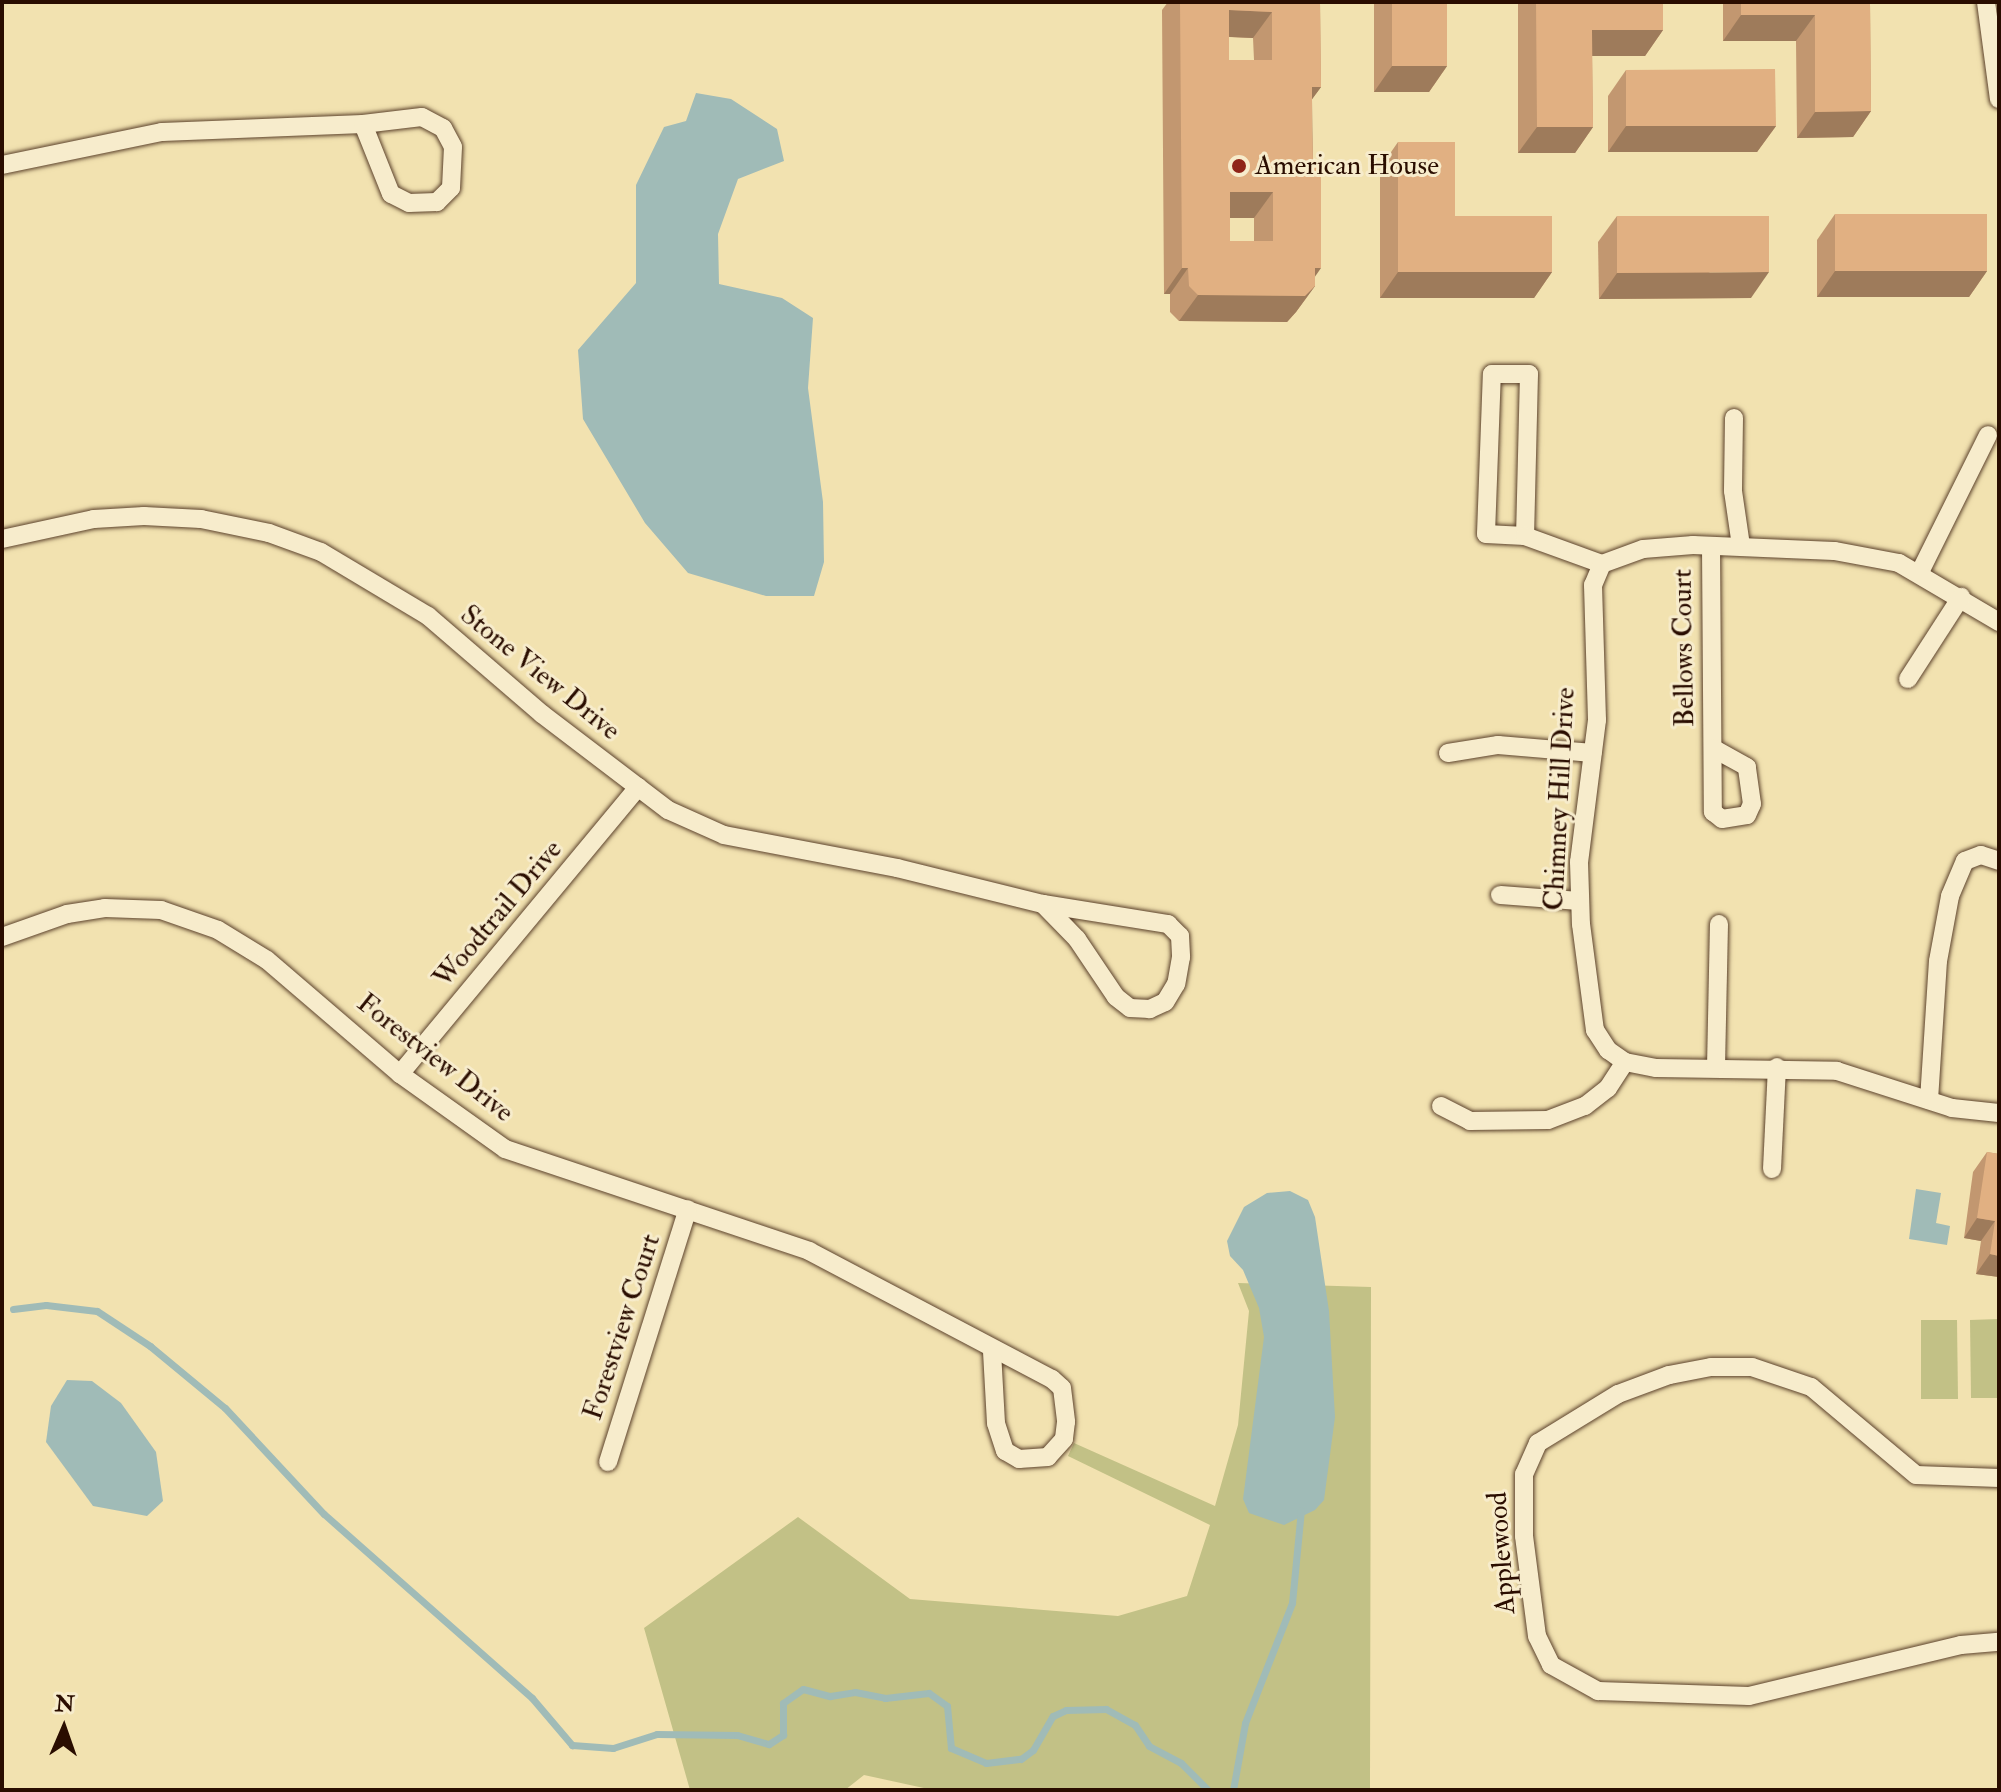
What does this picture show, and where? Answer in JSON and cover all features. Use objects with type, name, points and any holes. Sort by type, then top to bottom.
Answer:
[{"type":"street","points":[[1986,2],[1999,99]]},
{"type":"street","points":[[2,165],[162,132],[363,124],[422,117],[443,128],[453,147],[451,188],[437,202],[409,203],[391,194],[363,124]]},
{"type":"street","points":[[1525,536],[1529,374],[1492,374],[1486,534],[1525,536],[1602,564],[1643,549],[1741,546],[1834,551],[1899,563],[1999,622]]},
{"type":"street","points":[[1734,418],[1733,491],[1741,546]]},
{"type":"street","points":[[1919,574],[1988,435]]},
{"type":"street","name":"Stone View Drive","points":[[2,539],[94,519],[144,516],[201,519],[269,533],[321,552],[428,616],[668,810],[724,835],[897,868],[1043,904],[1168,924],[1180,936],[1181,957],[1176,984],[1165,1002],[1150,1009],[1130,1008],[1116,997],[1077,939],[1043,904]]},
{"type":"street","name":"Bellows Court","points":[[1711,546],[1714,749]]},
{"type":"street","name":"Chimney Hill Drive","points":[[1602,564],[1593,585],[1593,753],[1579,862],[1580,901],[1595,1030],[1625,1062]]},
{"type":"street","points":[[1908,679],[1961,597]]},
{"type":"street","points":[[1448,753],[1498,745],[1593,753]]},
{"type":"street","name":"Woodtrail Drive","points":[[400,1074],[638,787]]},
{"type":"street","points":[[1929,1100],[1938,961],[1950,896],[1965,861],[1981,855],[1999,861]]},
{"type":"street","points":[[1500,895],[1580,901]]},
{"type":"street","name":"Forestview Drive","points":[[2,937],[67,914],[161,910],[218,930],[267,960],[400,1074],[505,1149],[809,1251],[932,1313],[992,1352],[1039,1372],[1062,1388],[1064,1439],[1048,1457],[1019,1459],[1005,1451],[996,1423],[992,1352]]},
{"type":"street","points":[[1716,1067],[1719,924]]},
{"type":"street","points":[[1441,1106],[1470,1121],[1548,1120],[1585,1106],[1608,1088],[1625,1062],[1656,1068],[1777,1067],[1847,1074],[1952,1108],[1999,1113]]},
{"type":"street","points":[[1772,1169],[1777,1067]]},
{"type":"street","name":"Forestview Court","points":[[608,1462],[688,1209]]},
{"type":"street","name":"Applewood","points":[[1999,1478],[1916,1475],[1811,1387],[1752,1367],[1711,1367],[1669,1375],[1618,1394],[1538,1443],[1524,1474],[1524,1536],[1529,1592],[1546,1656],[1551,1665],[1598,1691],[1749,1696],[1933,1651],[1999,1642]]},
{"type":"shaded area","points":[[1238,1283],[1371,1287],[1370,1790],[933,1790],[864,1775],[845,1790],[690,1790],[644,1628],[798,1517],[910,1599],[1118,1616],[1187,1596],[1210,1525],[1068,1456],[1074,1443],[1215,1506],[1238,1425],[1249,1311]]},
{"type":"shaded area","points":[[1999,1319],[1999,1398],[1971,1398],[1970,1320]]},
{"type":"shaded area","points":[[1921,1320],[1957,1320],[1958,1399],[1921,1399]]},
{"type":"water","points":[[696,93],[731,99],[777,129],[784,161],[738,179],[718,234],[719,284],[782,298],[813,318],[808,388],[823,502],[824,562],[814,596],[766,596],[688,573],[645,523],[583,419],[578,350],[636,283],[636,185],[664,127],[686,121]]},
{"type":"water","points":[[1916,1189],[1941,1193],[1936,1223],[1950,1226],[1947,1245],[1909,1239]]},
{"type":"water","points":[[1290,1191],[1308,1200],[1315,1217],[1329,1311],[1335,1417],[1324,1500],[1315,1510],[1284,1525],[1249,1513],[1243,1499],[1264,1337],[1259,1308],[1243,1270],[1230,1256],[1227,1241],[1244,1207],[1267,1193]]},
{"type":"water","points":[[67,1380],[92,1381],[121,1403],[156,1452],[163,1501],[147,1516],[93,1506],[46,1442],[51,1406]]},
{"type":"building","name":"American House","points":[[1180,2],[1320,2],[1321,87],[1312,87],[1313,165],[1321,165],[1321,268],[1315,268],[1315,286],[1305,296],[1198,295],[1189,286],[1188,268],[1182,268]],"holes":[[[1229,10],[1272,12],[1272,60],[1229,60]],[[1230,192],[1273,192],[1273,241],[1230,241]]]},
{"type":"building","points":[[1392,2],[1447,2],[1447,66],[1392,66]]},
{"type":"building","points":[[1536,2],[1663,2],[1663,30],[1592,30],[1593,127],[1537,127]]},
{"type":"building","points":[[1741,2],[1870,2],[1871,111],[1815,112],[1815,15],[1741,15]]},
{"type":"building","points":[[1775,69],[1776,126],[1626,126],[1626,70]]},
{"type":"building","points":[[1398,142],[1455,142],[1455,216],[1552,216],[1552,272],[1398,272]]},
{"type":"building","points":[[1835,214],[1987,214],[1987,271],[1835,271]]},
{"type":"building","points":[[1617,216],[1769,216],[1769,272],[1617,273]]},
{"type":"building","points":[[1987,1152],[1999,1154],[1999,1256],[1990,1254],[1995,1221],[1977,1218]]},
{"type":"waterway","points":[[13,1309],[46,1305],[97,1311],[150,1346],[225,1408],[324,1514],[532,1698],[572,1745],[613,1748],[657,1734],[737,1735],[769,1744],[783,1735],[783,1703],[803,1689],[830,1696],[855,1692],[885,1698],[929,1693],[947,1706],[951,1748],[986,1763],[1021,1759],[1033,1750],[1053,1716],[1066,1710],[1106,1709],[1135,1725],[1149,1746],[1181,1763],[1208,1790]]},
{"type":"waterway","points":[[1233,1790],[1245,1723],[1292,1603],[1301,1510]]},
{"type":"place","name":"American House","points":[[1239,166]]}]
